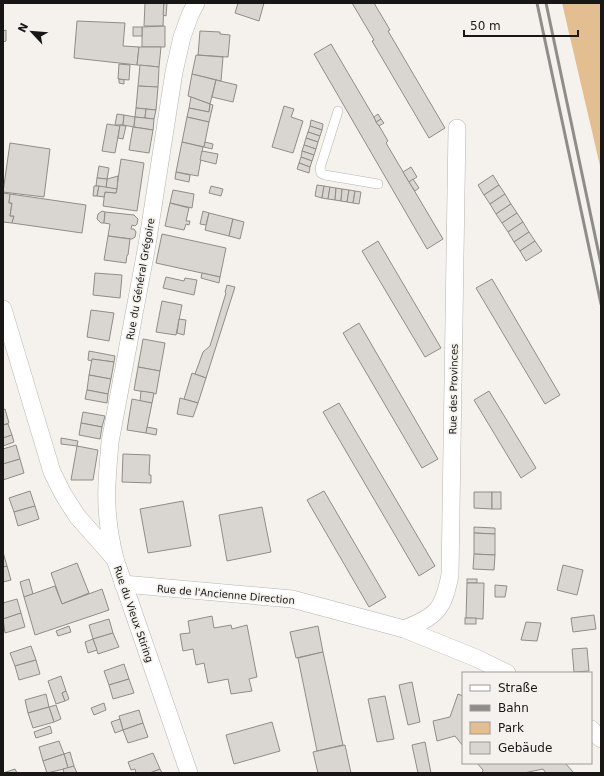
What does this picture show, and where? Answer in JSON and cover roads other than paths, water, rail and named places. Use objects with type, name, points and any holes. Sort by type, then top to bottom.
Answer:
[{"type":"street","name":"Rue du Général Grégoire","points":[[115,559],[109,530],[106,500],[110,442],[147,245],[174,72],[182,38],[196,3]]},
{"type":"street","name":"Rue des Provinces","points":[[404,629],[419,623],[435,613],[443,603],[450,575],[457,128]]},
{"type":"street","name":"Rue du Vieux Stiring","points":[[3,309],[52,472],[63,494],[77,516],[115,559],[189,773]]},
{"type":"street","name":"Rue de l'Ancienne Direction","points":[[123,584],[292,599],[404,629],[476,658],[505,672]]},
{"type":"street","points":[[592,730],[601,739]]},
{"type":"lane","points":[[338,111],[320,168],[321,173],[325,175],[378,184]]},
{"type":"railway","points":[[537,3],[601,304]]},
{"type":"railway","points":[[546,3],[601,264]]}]
